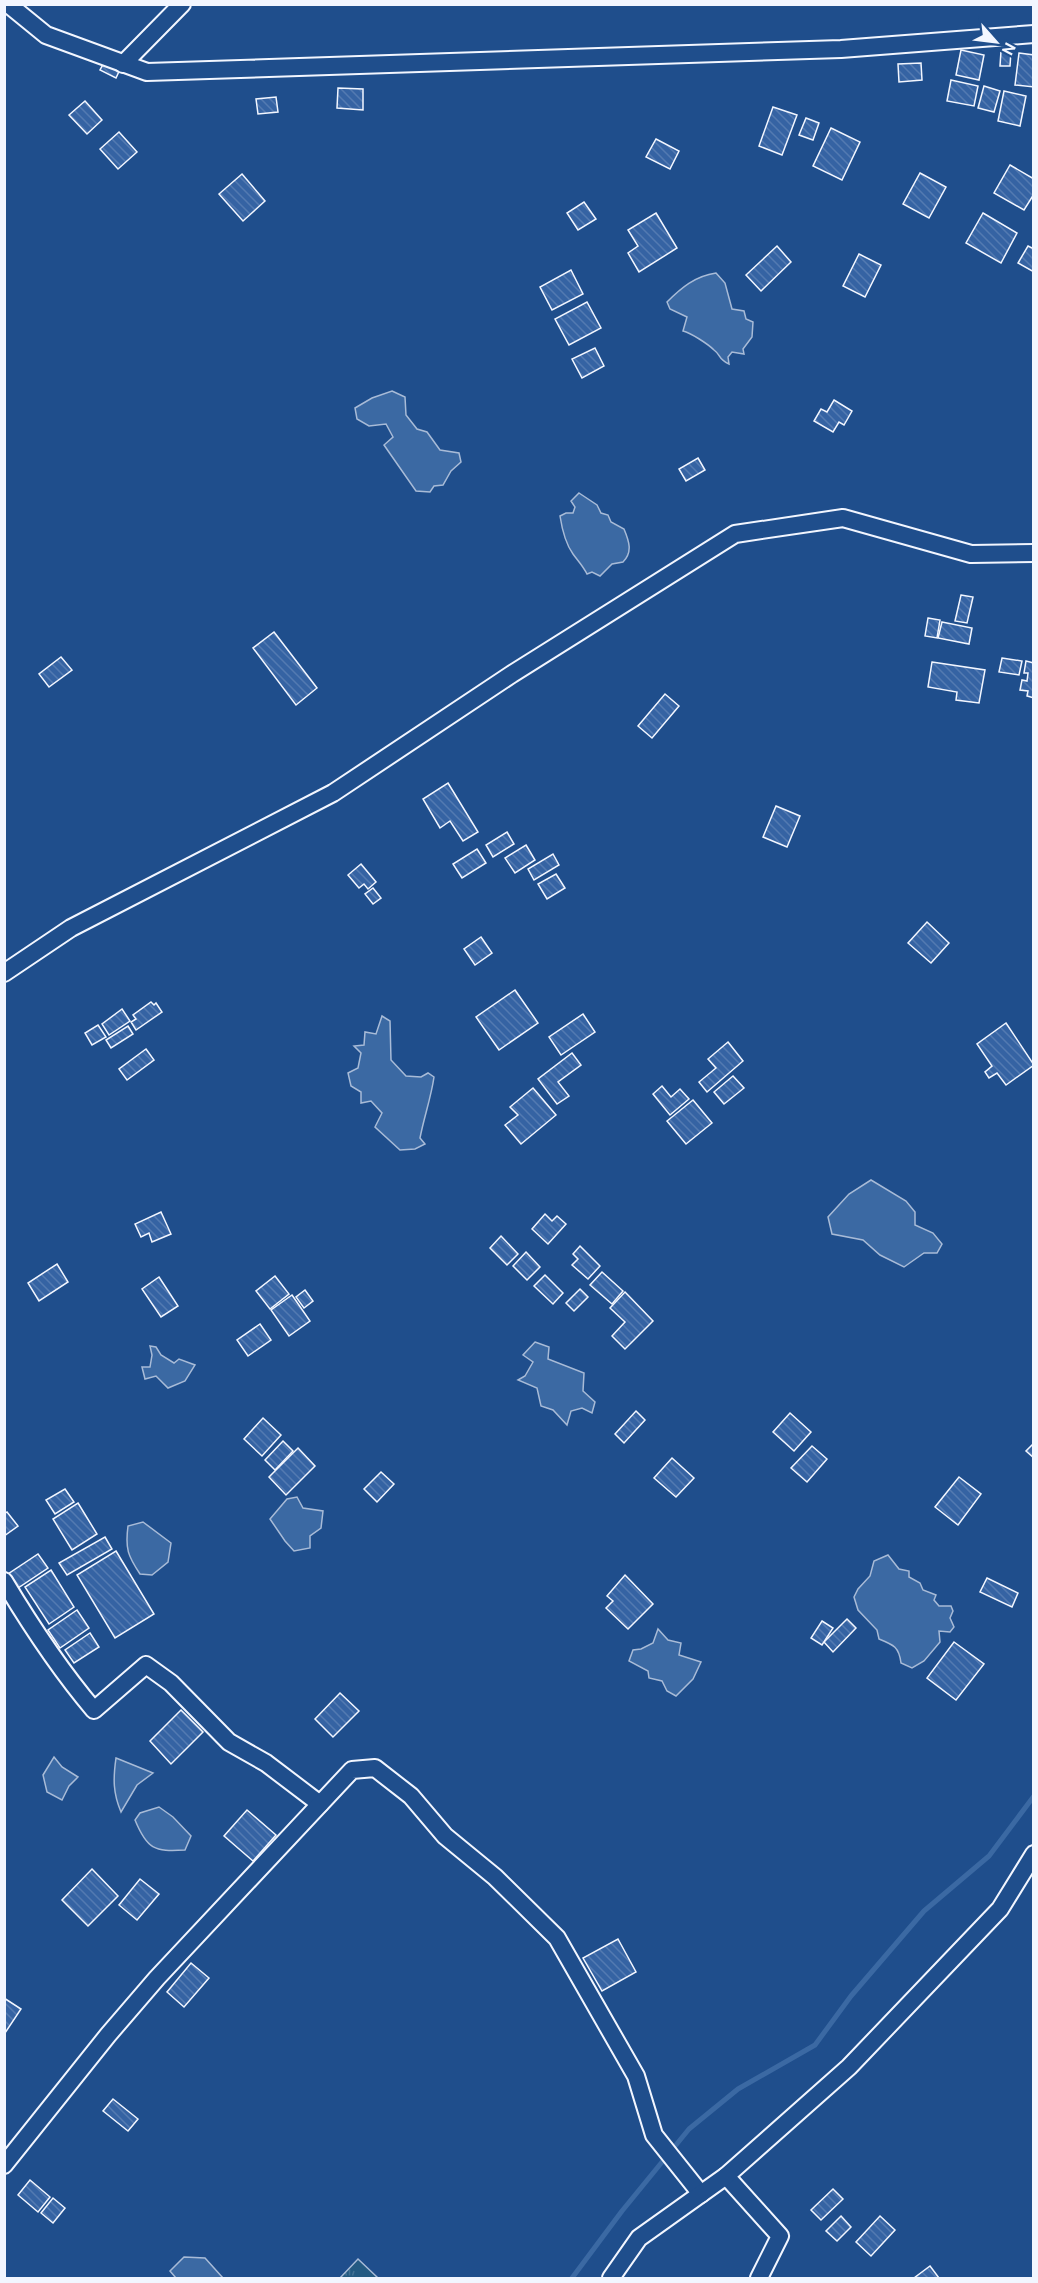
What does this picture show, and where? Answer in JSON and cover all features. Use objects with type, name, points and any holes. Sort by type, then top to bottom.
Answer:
[{"type":"street","points":[[8,4],[46,35],[147,72],[841,49],[1034,34]]},
{"type":"street","points":[[123,64],[182,4]]},
{"type":"street","points":[[4,973],[71,928],[333,794],[512,674],[735,534],[843,518],[970,554],[1034,553]]},
{"type":"street","points":[[4,1581],[52,1656],[94,1710],[146,1665],[171,1683],[229,1742],[266,1763],[320,1804]]},
{"type":"street","points":[[4,2165],[115,2026],[351,1770],[375,1768],[411,1796],[445,1836],[495,1877],[557,1938],[636,2076],[654,2134],[701,2194]]},
{"type":"street","points":[[611,2278],[639,2238],[726,2175],[857,2059],[1000,1909],[1034,1854]]},
{"type":"street","points":[[726,2175],[780,2236],[759,2278]]},
{"type":"green space","points":[[358,2259],[378,2278],[340,2278]]},
{"type":"shaded area","points":[[716,273],[725,283],[732,309],[744,311],[746,319],[753,322],[752,337],[743,349],[744,354],[732,352],[728,357],[729,364],[708,345],[683,331],[687,317],[670,309],[667,302],[689,283]]},
{"type":"shaded area","points":[[392,391],[405,397],[406,415],[417,429],[427,432],[440,450],[459,453],[461,462],[451,471],[443,485],[434,486],[430,492],[416,491],[384,445],[393,437],[386,424],[369,426],[357,419],[355,408],[372,398]]},
{"type":"shaded area","points":[[579,493],[597,505],[601,513],[608,515],[611,522],[624,529],[629,542],[628,554],[623,562],[612,564],[600,576],[592,572],[587,574],[570,550],[563,531],[560,516],[573,513],[575,507],[571,501]]},
{"type":"shaded area","points":[[382,1016],[390,1021],[391,1060],[406,1076],[421,1077],[428,1073],[434,1077],[420,1138],[425,1144],[415,1149],[400,1150],[375,1127],[382,1113],[371,1101],[361,1103],[361,1092],[351,1086],[348,1073],[358,1068],[361,1053],[354,1046],[364,1045],[365,1032],[376,1034]]},
{"type":"shaded area","points":[[871,1180],[906,1201],[915,1212],[915,1225],[933,1233],[942,1244],[937,1253],[924,1253],[904,1267],[880,1255],[863,1240],[832,1234],[828,1217],[849,1194]]},
{"type":"shaded area","points":[[535,1342],[549,1347],[548,1359],[584,1373],[583,1391],[595,1402],[592,1413],[582,1408],[571,1411],[567,1425],[553,1410],[541,1406],[537,1388],[518,1380],[525,1376],[533,1362],[523,1355]]},
{"type":"shaded area","points":[[150,1346],[156,1347],[161,1355],[174,1363],[179,1359],[195,1365],[185,1381],[168,1388],[156,1376],[145,1379],[142,1367],[150,1367],[152,1355]]},
{"type":"shaded area","points":[[297,1497],[303,1508],[323,1511],[321,1528],[310,1536],[310,1548],[294,1551],[270,1519],[287,1499]]},
{"type":"shaded area","points":[[143,1522],[171,1543],[168,1562],[152,1575],[140,1574],[127,1547],[128,1526]]},
{"type":"shaded area","points":[[888,1555],[899,1569],[909,1571],[909,1577],[920,1583],[923,1590],[936,1595],[934,1600],[939,1606],[951,1606],[953,1611],[950,1618],[954,1627],[950,1632],[939,1631],[940,1642],[924,1661],[912,1668],[901,1663],[895,1647],[879,1639],[877,1630],[858,1610],[854,1597],[870,1576],[874,1561]]},
{"type":"shaded area","points":[[658,1629],[668,1640],[681,1643],[679,1655],[701,1662],[693,1679],[676,1696],[667,1691],[662,1681],[649,1678],[648,1671],[629,1661],[633,1650],[653,1643]]},
{"type":"shaded area","points":[[54,1757],[62,1767],[78,1777],[69,1786],[62,1800],[47,1792],[43,1775]]},
{"type":"shaded area","points":[[116,1758],[153,1773],[137,1785],[121,1812],[114,1786]]},
{"type":"shaded area","points":[[159,1807],[173,1817],[191,1836],[185,1850],[159,1849],[148,1843],[144,1837],[135,1820],[140,1813]]},
{"type":"shaded area","points":[[184,2257],[205,2258],[223,2278],[176,2278],[170,2271]]},
{"type":"building","points":[[961,50],[984,55],[979,80],[956,75]]},
{"type":"building","points":[[1001,51],[1011,51],[1010,66],[1000,66]]},
{"type":"building","points":[[1019,53],[1034,55],[1034,87],[1015,85]]},
{"type":"building","points":[[106,59],[121,67],[116,78],[100,70]]},
{"type":"building","points":[[921,63],[922,80],[899,82],[898,64]]},
{"type":"building","points":[[951,80],[978,86],[974,106],[947,101]]},
{"type":"building","points":[[984,86],[1000,91],[994,112],[978,108]]},
{"type":"building","points":[[338,88],[363,89],[363,110],[337,108]]},
{"type":"building","points":[[1004,91],[1026,96],[1020,126],[998,121]]},
{"type":"building","points":[[276,97],[278,112],[258,114],[256,99]]},
{"type":"building","points":[[85,101],[102,120],[87,134],[69,115]]},
{"type":"building","points":[[773,107],[797,115],[782,155],[759,146]]},
{"type":"building","points":[[806,118],[819,123],[813,140],[799,135]]},
{"type":"building","points":[[831,128],[860,142],[842,180],[813,166]]},
{"type":"building","points":[[119,132],[137,152],[118,169],[100,149]]},
{"type":"building","points":[[656,139],[679,151],[670,169],[646,157]]},
{"type":"building","points":[[1010,165],[1034,179],[1034,194],[1024,210],[994,193]]},
{"type":"building","points":[[920,173],[946,187],[929,218],[903,204]]},
{"type":"building","points":[[242,174],[265,201],[243,221],[219,194]]},
{"type":"building","points":[[584,202],[596,219],[578,230],[567,213]]},
{"type":"building","points":[[656,213],[677,248],[639,272],[628,253],[638,246],[628,230]]},
{"type":"building","points":[[983,213],[1017,233],[1001,263],[966,243]]},
{"type":"building","points":[[777,246],[791,262],[761,291],[746,275]]},
{"type":"building","points":[[1028,246],[1034,249],[1034,272],[1018,263]]},
{"type":"building","points":[[859,254],[881,265],[865,297],[843,286]]},
{"type":"building","points":[[571,270],[583,294],[552,310],[540,287]]},
{"type":"building","points":[[587,302],[601,328],[569,345],[555,319]]},
{"type":"building","points":[[595,348],[604,366],[582,378],[572,359]]},
{"type":"building","points":[[834,400],[852,411],[844,425],[839,422],[833,432],[814,421],[821,409],[827,412]]},
{"type":"building","points":[[698,458],[705,470],[686,481],[679,469]]},
{"type":"building","points":[[961,595],[973,597],[967,623],[955,621]]},
{"type":"building","points":[[928,618],[940,620],[937,638],[925,636]]},
{"type":"building","points":[[942,622],[972,628],[969,644],[938,638]]},
{"type":"building","points":[[274,632],[317,688],[296,705],[253,648]]},
{"type":"building","points":[[61,657],[72,670],[49,687],[39,674]]},
{"type":"building","points":[[1002,658],[1022,661],[1019,675],[999,672]]},
{"type":"building","points":[[1026,661],[1034,663],[1034,698],[1027,696],[1028,691],[1020,690],[1022,680],[1027,681],[1028,673],[1024,673]]},
{"type":"building","points":[[932,662],[985,670],[979,703],[956,700],[957,692],[928,687]]},
{"type":"building","points":[[665,694],[679,706],[652,738],[638,726]]},
{"type":"building","points":[[448,783],[478,832],[463,841],[450,821],[440,828],[423,799]]},
{"type":"building","points":[[776,806],[800,816],[787,847],[763,837]]},
{"type":"building","points":[[507,832],[514,844],[493,857],[486,845]]},
{"type":"building","points":[[526,845],[535,860],[515,873],[505,858]]},
{"type":"building","points":[[477,849],[486,863],[462,878],[453,864]]},
{"type":"building","points":[[553,854],[559,865],[534,880],[528,869]]},
{"type":"building","points":[[361,864],[376,882],[368,889],[364,884],[359,888],[348,875]]},
{"type":"building","points":[[556,874],[565,888],[547,899],[538,884]]},
{"type":"building","points":[[373,888],[381,898],[373,904],[365,894]]},
{"type":"building","points":[[927,922],[949,943],[931,963],[908,943]]},
{"type":"building","points":[[481,937],[492,953],[475,965],[464,949]]},
{"type":"building","points":[[515,990],[538,1023],[499,1050],[476,1017]]},
{"type":"building","points":[[151,1002],[154,1005],[156,1003],[162,1012],[136,1030],[131,1022],[136,1019],[133,1015]]},
{"type":"building","points":[[122,1009],[130,1021],[109,1035],[102,1024]]},
{"type":"building","points":[[583,1014],[595,1032],[561,1055],[549,1037]]},
{"type":"building","points":[[1006,1023],[1034,1065],[1006,1085],[997,1073],[989,1078],[985,1072],[992,1066],[977,1044]]},
{"type":"building","points":[[98,1025],[106,1037],[92,1045],[85,1033]]},
{"type":"building","points":[[128,1026],[133,1034],[111,1048],[106,1040]]},
{"type":"building","points":[[728,1042],[743,1061],[707,1092],[699,1082],[716,1068],[708,1059]]},
{"type":"building","points":[[146,1049],[154,1060],[127,1080],[119,1069]]},
{"type":"building","points":[[572,1053],[581,1065],[558,1082],[569,1096],[557,1104],[538,1079]]},
{"type":"building","points":[[733,1076],[744,1088],[724,1104],[714,1092]]},
{"type":"building","points":[[662,1086],[671,1097],[680,1089],[689,1099],[670,1115],[653,1094]]},
{"type":"building","points":[[533,1088],[556,1115],[521,1144],[505,1125],[518,1115],[510,1107]]},
{"type":"building","points":[[693,1100],[712,1123],[686,1144],[667,1121]]},
{"type":"building","points":[[161,1212],[171,1234],[152,1242],[149,1233],[141,1237],[135,1224]]},
{"type":"building","points":[[545,1214],[552,1221],[557,1216],[566,1224],[548,1244],[532,1229]]},
{"type":"building","points":[[501,1236],[518,1254],[507,1265],[490,1248]]},
{"type":"building","points":[[580,1246],[600,1266],[588,1279],[572,1265],[578,1259],[573,1254]]},
{"type":"building","points":[[526,1252],[540,1267],[527,1280],[513,1266]]},
{"type":"building","points":[[57,1264],[68,1282],[39,1301],[28,1283]]},
{"type":"building","points":[[602,1272],[623,1291],[612,1304],[590,1285]]},
{"type":"building","points":[[545,1275],[563,1293],[553,1304],[534,1286]]},
{"type":"building","points":[[275,1276],[289,1294],[270,1309],[256,1291]]},
{"type":"building","points":[[159,1277],[178,1306],[161,1317],[142,1289]]},
{"type":"building","points":[[580,1289],[588,1297],[574,1311],[566,1303]]},
{"type":"building","points":[[305,1290],[313,1301],[304,1308],[296,1297]]},
{"type":"building","points":[[625,1292],[653,1321],[625,1349],[612,1336],[625,1322],[610,1308]]},
{"type":"building","points":[[292,1295],[310,1321],[289,1336],[271,1310]]},
{"type":"building","points":[[260,1324],[271,1340],[248,1356],[237,1340]]},
{"type":"building","points":[[636,1411],[645,1420],[624,1443],[615,1434]]},
{"type":"building","points":[[790,1413],[811,1432],[794,1451],[773,1432]]},
{"type":"building","points":[[263,1418],[281,1435],[262,1456],[244,1439]]},
{"type":"building","points":[[283,1441],[293,1451],[275,1470],[265,1460]]},
{"type":"building","points":[[1034,1443],[1034,1458],[1026,1451]]},
{"type":"building","points":[[812,1446],[827,1459],[807,1482],[791,1468]]},
{"type":"building","points":[[298,1448],[315,1466],[286,1495],[269,1477]]},
{"type":"building","points":[[672,1458],[694,1478],[676,1497],[654,1478]]},
{"type":"building","points":[[381,1472],[394,1484],[377,1502],[364,1489]]},
{"type":"building","points":[[959,1477],[981,1494],[958,1525],[935,1507]]},
{"type":"building","points":[[65,1489],[74,1502],[55,1514],[46,1500]]},
{"type":"building","points":[[78,1503],[97,1534],[72,1550],[53,1519]]},
{"type":"building","points":[[7,1512],[18,1526],[4,1536],[4,1514]]},
{"type":"building","points":[[105,1537],[112,1549],[67,1575],[59,1563]]},
{"type":"building","points":[[116,1551],[154,1614],[115,1638],[77,1575]]},
{"type":"building","points":[[38,1554],[48,1568],[18,1588],[8,1574]]},
{"type":"building","points":[[51,1570],[74,1607],[49,1624],[25,1587]]},
{"type":"building","points":[[625,1575],[653,1604],[628,1629],[606,1608],[613,1601],[607,1596]]},
{"type":"building","points":[[987,1578],[1018,1593],[1012,1607],[980,1592]]},
{"type":"building","points":[[77,1610],[89,1628],[60,1648],[48,1630]]},
{"type":"building","points":[[847,1619],[856,1628],[833,1652],[824,1642]]},
{"type":"building","points":[[822,1621],[833,1628],[822,1645],[811,1638]]},
{"type":"building","points":[[90,1633],[99,1647],[74,1663],[65,1650]]},
{"type":"building","points":[[954,1642],[984,1664],[956,1700],[927,1678]]},
{"type":"building","points":[[340,1693],[359,1711],[333,1737],[315,1719]]},
{"type":"building","points":[[181,1710],[203,1732],[171,1764],[150,1741]]},
{"type":"building","points":[[247,1810],[276,1835],[253,1861],[224,1836]]},
{"type":"building","points":[[92,1869],[118,1896],[88,1926],[62,1900]]},
{"type":"building","points":[[140,1879],[159,1894],[137,1920],[119,1905]]},
{"type":"building","points":[[618,1939],[636,1972],[602,1991],[583,1958]]},
{"type":"building","points":[[191,1963],[209,1978],[184,2007],[167,1992]]},
{"type":"building","points":[[4,1998],[21,2009],[5,2033],[4,2033]]},
{"type":"building","points":[[113,2099],[138,2119],[128,2131],[103,2111]]},
{"type":"building","points":[[30,2180],[50,2197],[38,2212],[18,2195]]},
{"type":"building","points":[[833,2189],[843,2199],[821,2220],[811,2210]]},
{"type":"building","points":[[53,2198],[65,2208],[53,2223],[41,2213]]},
{"type":"building","points":[[841,2216],[851,2227],[837,2241],[826,2231]]},
{"type":"building","points":[[880,2216],[895,2230],[871,2256],[856,2242]]},
{"type":"building","points":[[930,2266],[939,2278],[914,2278]]},
{"type":"waterway","points":[[572,2278],[622,2211],[689,2129],[738,2089],[815,2045],[851,1996],[924,1911],[989,1856],[1034,1796]]}]
